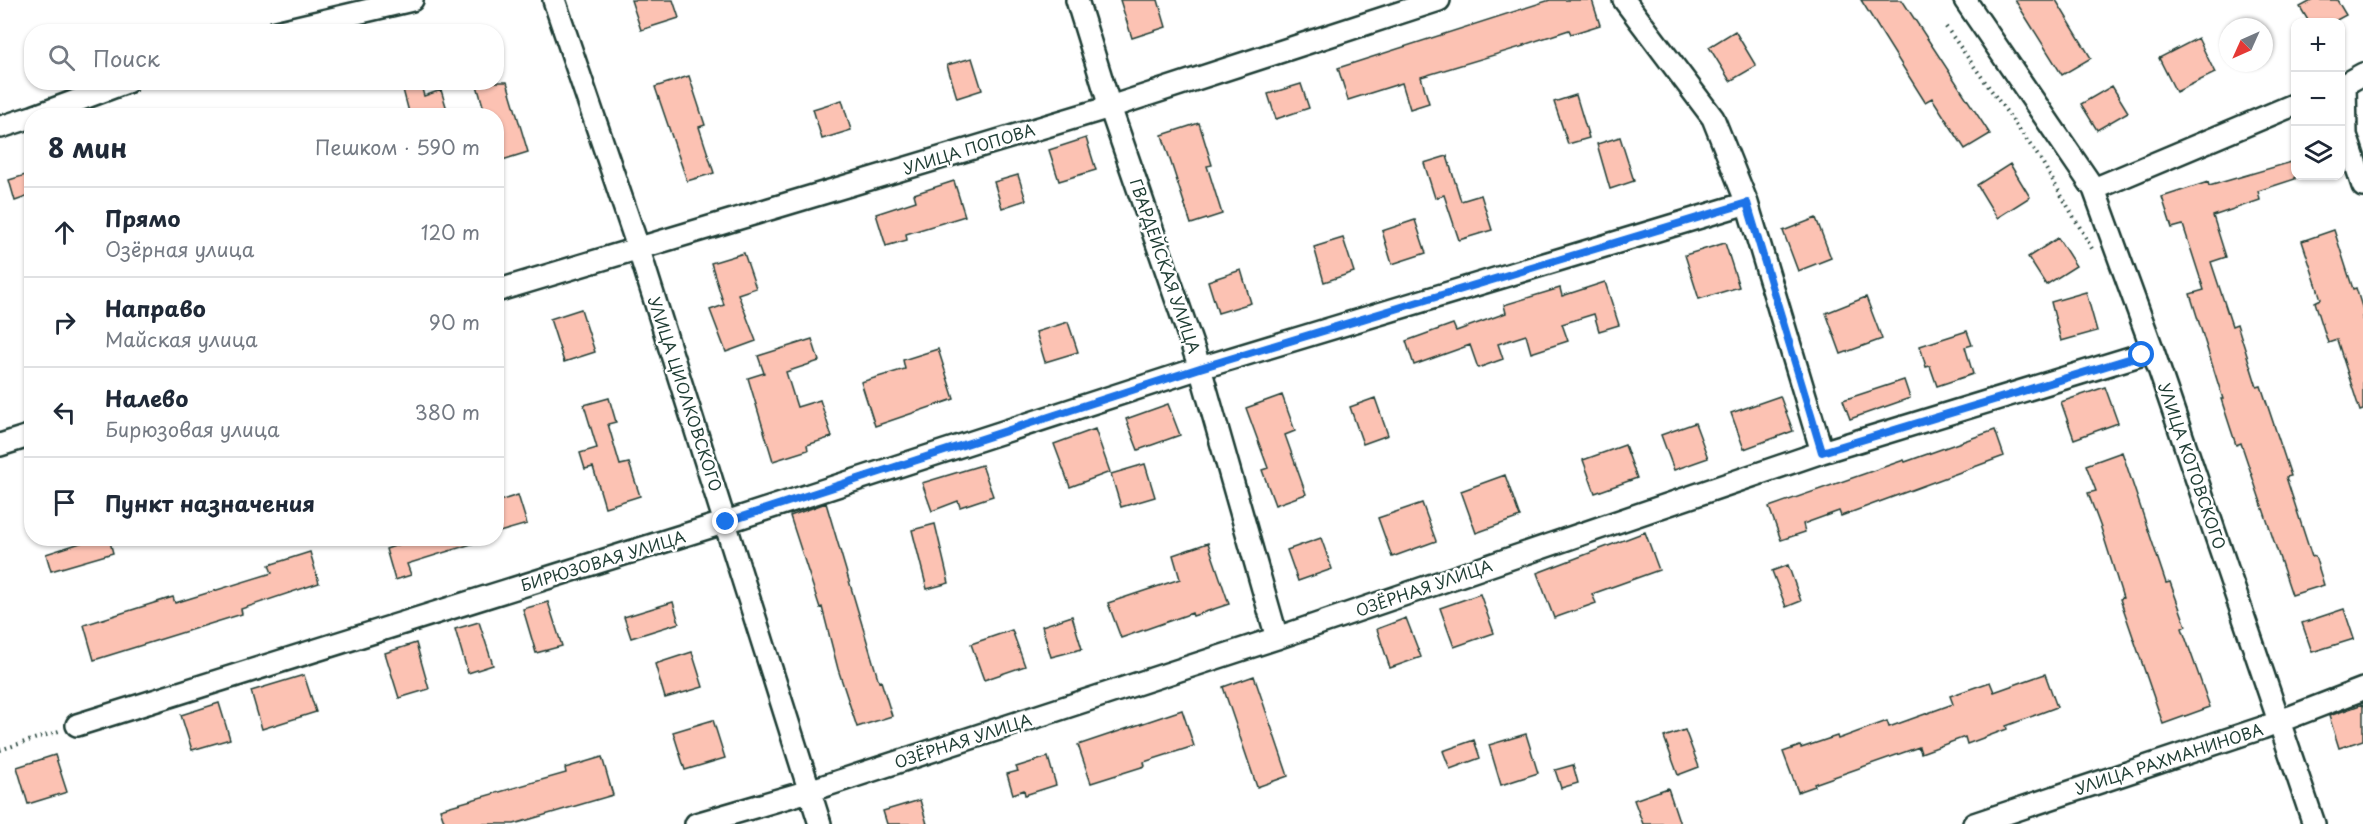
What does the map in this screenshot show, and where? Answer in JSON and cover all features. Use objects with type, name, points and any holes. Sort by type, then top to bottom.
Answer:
[{"type":"street","points":[[310,24],[412,0]]},
{"type":"street","name":"УЛИЦА ЦИОЛКОВСКОГО","points":[[554,0],[638,247],[820,824]]},
{"type":"street","name":"ГВАРДЕЙСКАЯ УЛИЦА","points":[[1077,0],[1110,107],[1200,368],[1278,638]]},
{"type":"street","name":"УЛИЦА ПОПОВА","points":[[504,289],[1110,107],[1439,0]]},
{"type":"street","points":[[1624,0],[1713,118],[1747,203],[1822,452]]},
{"type":"street","name":"УЛИЦА КОТОВСКОГО","points":[[1965,0],[2094,189],[2153,351],[2314,824]]},
{"type":"street","points":[[2349,81],[2346,135],[2363,186]]},
{"type":"street","points":[[55,108],[105,90]]},
{"type":"street","points":[[2094,189],[2291,106]]},
{"type":"street","points":[[1,127],[24,119]]},
{"type":"street","name":"БИРЮЗОВАЯ УЛИЦА","points":[[77,725],[726,522],[1200,368],[1747,203]]},
{"type":"street","name":"ОЗЁРНАЯ УЛИЦА","points":[[696,824],[809,791],[1278,638],[1822,452],[2153,351]]},
{"type":"street","points":[[0,445],[24,438]]},
{"type":"street","name":"УЛИЦА РАХМАНИНОВА","points":[[1974,824],[2280,721],[2363,689]]},
{"type":"path","points":[[1946,27],[2041,160],[2095,253]]},
{"type":"path","points":[[0,750],[77,725]]},
{"type":"building","points":[[631,0],[673,0],[679,18],[641,30]]},
{"type":"building","points":[[1120,0],[1158,0],[1166,27],[1132,38]]},
{"type":"building","points":[[1550,0],[1592,0],[1600,25],[1571,34],[1569,30],[1421,77],[1429,103],[1410,109],[1402,83],[1348,100],[1338,68]]},
{"type":"building","points":[[1861,0],[1902,0],[1990,134],[1965,149],[1932,98],[1925,102]]},
{"type":"building","points":[[2015,0],[2056,0],[2091,58],[2062,75]]},
{"type":"building","points":[[2313,0],[2337,0],[2346,15],[2340,18],[2307,18],[2300,7]]},
{"type":"building","points":[[1735,31],[1756,66],[1730,81],[1709,47]]},
{"type":"building","points":[[2198,38],[2215,73],[2176,92],[2159,58]]},
{"type":"building","points":[[972,58],[982,90],[957,98],[947,65]]},
{"type":"building","points":[[689,76],[705,125],[699,127],[714,173],[687,181],[655,87]]},
{"type":"building","points":[[504,82],[507,82],[528,152],[504,159],[504,108],[484,108],[478,90],[504,90]]},
{"type":"building","points":[[1301,84],[1309,108],[1276,119],[1268,94]]},
{"type":"building","points":[[2112,86],[2128,112],[2097,130],[2081,104]]},
{"type":"building","points":[[403,90],[422,90],[424,96],[441,90],[447,108],[408,108]]},
{"type":"building","points":[[1576,95],[1589,138],[1568,144],[1554,102]]},
{"type":"building","points":[[842,100],[851,130],[822,139],[813,109]]},
{"type":"building","points":[[1199,123],[1212,165],[1207,166],[1222,214],[1191,224],[1162,135]]},
{"type":"building","points":[[1620,137],[1634,181],[1610,189],[1597,144]]},
{"type":"building","points":[[1086,138],[1096,170],[1059,181],[1049,150]]},
{"type":"building","points":[[1447,156],[1461,201],[1481,195],[1492,230],[1459,240],[1444,195],[1435,198],[1424,163]]},
{"type":"building","points":[[2291,162],[2292,180],[2258,191],[2260,200],[2213,216],[2226,257],[2211,262],[2232,326],[2237,324],[2257,387],[2261,386],[2291,476],[2286,477],[2312,557],[2315,556],[2324,585],[2292,595],[2241,443],[2236,445],[2190,294],[2204,290],[2183,225],[2172,228],[2162,197],[2208,182],[2209,186]]},
{"type":"building","points":[[2010,164],[2030,197],[1997,218],[1977,185]]},
{"type":"building","points":[[24,175],[24,198],[15,201],[9,180]]},
{"type":"building","points":[[1018,175],[1026,200],[1002,208],[994,182]]},
{"type":"building","points":[[954,181],[965,216],[906,234],[907,240],[886,246],[876,214],[916,201],[914,194]]},
{"type":"building","points":[[1816,218],[1831,258],[1798,271],[1783,231]]},
{"type":"building","points":[[1415,220],[1426,253],[1392,264],[1382,231]]},
{"type":"building","points":[[2334,230],[2353,289],[2356,288],[2363,310],[2363,410],[2360,411],[2337,340],[2328,343],[2315,302],[2321,299],[2302,241]]},
{"type":"building","points":[[1343,238],[1354,272],[1324,282],[1314,247]]},
{"type":"building","points":[[2058,238],[2076,266],[2046,285],[2028,257]]},
{"type":"building","points":[[1725,243],[1739,287],[1699,299],[1685,255]]},
{"type":"building","points":[[744,253],[756,288],[738,294],[756,341],[726,352],[710,310],[724,305],[711,263]]},
{"type":"building","points":[[1241,270],[1251,303],[1218,313],[1208,281]]},
{"type":"building","points":[[1605,282],[1619,325],[1599,331],[1594,314],[1562,324],[1568,341],[1531,353],[1526,335],[1498,344],[1503,359],[1478,368],[1470,345],[1414,365],[1406,341],[1453,324],[1456,331],[1506,313],[1504,305],[1560,288],[1562,296]]},
{"type":"building","points":[[2086,292],[2097,331],[2061,341],[2051,302]]},
{"type":"building","points":[[1866,297],[1882,339],[1841,354],[1826,313]]},
{"type":"building","points":[[581,309],[595,352],[564,362],[550,319]]},
{"type":"building","points":[[1068,322],[1078,352],[1045,362],[1036,332]]},
{"type":"building","points":[[1967,331],[1972,345],[1965,347],[1973,374],[1937,386],[1930,366],[1926,367],[1920,346]]},
{"type":"building","points":[[812,339],[819,361],[786,372],[797,407],[820,400],[832,437],[807,445],[808,450],[773,461],[748,378],[764,373],[758,356]]},
{"type":"building","points":[[938,349],[954,399],[875,426],[861,382],[905,369],[903,360]]},
{"type":"building","points":[[1904,380],[1910,398],[1850,419],[1843,400]]},
{"type":"building","points":[[2105,387],[2118,423],[2074,439],[2061,402]]},
{"type":"building","points":[[1282,395],[1295,431],[1285,435],[1306,494],[1275,505],[1262,470],[1268,468],[1246,408]]},
{"type":"building","points":[[1780,396],[1793,431],[1744,449],[1731,413]]},
{"type":"building","points":[[609,398],[616,422],[608,424],[620,465],[629,463],[640,496],[605,507],[593,467],[585,469],[580,453],[597,448],[584,405]]},
{"type":"building","points":[[1375,398],[1388,435],[1363,444],[1350,407]]},
{"type":"building","points":[[1168,404],[1180,435],[1138,450],[1126,419]]},
{"type":"building","points":[[1695,423],[1708,458],[1674,470],[1661,435]]},
{"type":"building","points":[[1095,429],[1110,472],[1070,487],[1054,444]]},
{"type":"building","points":[[1995,430],[2004,456],[1841,516],[1839,511],[1803,524],[1805,532],[1781,540],[1769,507]]},
{"type":"building","points":[[1625,445],[1637,478],[1595,493],[1583,460]]},
{"type":"building","points":[[2122,452],[2166,583],[2170,582],[2186,626],[2182,628],[2210,707],[2163,724],[2120,599],[2123,598],[2088,493],[2096,491],[2086,465]]},
{"type":"building","points":[[1145,464],[1155,497],[1121,507],[1111,474]]},
{"type":"building","points":[[982,465],[993,496],[960,507],[958,501],[932,511],[922,483]]},
{"type":"building","points":[[1505,475],[1520,517],[1476,533],[1461,491]]},
{"type":"building","points":[[518,495],[527,524],[504,531],[504,499]]},
{"type":"building","points":[[826,503],[879,682],[881,681],[892,716],[857,727],[838,669],[822,607],[820,608],[790,516]]},
{"type":"building","points":[[1422,503],[1436,541],[1392,557],[1378,518]]},
{"type":"building","points":[[935,524],[949,583],[927,589],[912,530]]},
{"type":"building","points":[[1645,532],[1659,570],[1592,594],[1596,603],[1554,618],[1537,573]]},
{"type":"building","points":[[1321,538],[1332,569],[1298,581],[1287,550]]},
{"type":"building","points":[[1208,543],[1229,604],[1193,616],[1192,613],[1121,638],[1108,603],[1180,579],[1173,555]]},
{"type":"building","points":[[71,546],[111,546],[113,553],[51,571],[46,554]]},
{"type":"building","points":[[395,546],[465,546],[407,564],[411,575],[395,580],[386,549]]},
{"type":"building","points":[[310,552],[319,583],[241,609],[242,614],[94,660],[84,625],[173,597],[175,603],[272,573],[269,565]]},
{"type":"building","points":[[1788,565],[1801,601],[1786,607],[1772,571]]},
{"type":"building","points":[[1480,594],[1494,633],[1454,647],[1440,608]]},
{"type":"building","points":[[548,602],[562,646],[536,653],[523,609]]},
{"type":"building","points":[[673,602],[679,623],[631,638],[624,617]]},
{"type":"building","points":[[2344,609],[2354,639],[2312,652],[2302,623]]},
{"type":"building","points":[[1072,616],[1082,649],[1051,657],[1042,626]]},
{"type":"building","points":[[1406,618],[1421,657],[1390,668],[1377,629]]},
{"type":"building","points":[[479,622],[493,665],[468,673],[455,629]]},
{"type":"building","points":[[1012,630],[1025,666],[984,680],[971,644]]},
{"type":"building","points":[[416,643],[429,689],[399,698],[385,653]]},
{"type":"building","points":[[692,652],[703,687],[665,698],[655,664]]},
{"type":"building","points":[[2045,674],[2057,707],[2006,726],[2007,729],[1967,744],[1965,737],[1921,753],[1919,747],[1814,784],[1815,786],[1798,792],[1783,752],[1837,736],[1838,739],[1887,721],[1889,727],[1953,704],[1950,696],[1990,682],[1994,692]]},
{"type":"building","points":[[304,675],[316,712],[262,729],[251,691]]},
{"type":"building","points":[[1254,676],[1288,776],[1257,787],[1223,687]]},
{"type":"building","points":[[219,703],[230,739],[192,750],[181,715]]},
{"type":"building","points":[[2363,704],[2363,740],[2339,748],[2329,716]]},
{"type":"building","points":[[1182,710],[1194,746],[1144,762],[1145,766],[1091,783],[1078,745]]},
{"type":"building","points":[[713,720],[725,758],[685,770],[673,732]]},
{"type":"building","points":[[1685,730],[1699,767],[1678,775],[1664,737]]},
{"type":"building","points":[[1526,734],[1538,773],[1501,785],[1489,745]]},
{"type":"building","points":[[1474,740],[1480,758],[1450,769],[1443,751]]},
{"type":"building","points":[[55,755],[67,792],[28,804],[17,767]]},
{"type":"building","points":[[602,757],[613,795],[514,824],[445,824],[440,809],[566,773],[565,768]]},
{"type":"building","points":[[1048,757],[1056,785],[1025,795],[1024,790],[1013,794],[1007,774],[1018,771],[1016,767]]},
{"type":"building","points":[[1573,765],[1578,783],[1561,788],[1555,770]]},
{"type":"building","points":[[1668,788],[1680,824],[1643,824],[1634,800]]},
{"type":"building","points":[[920,800],[927,824],[887,824],[883,811]]},
{"type":"route","points":[[726,522],[1200,368],[1747,203],[1822,452],[2142,355]]}]
